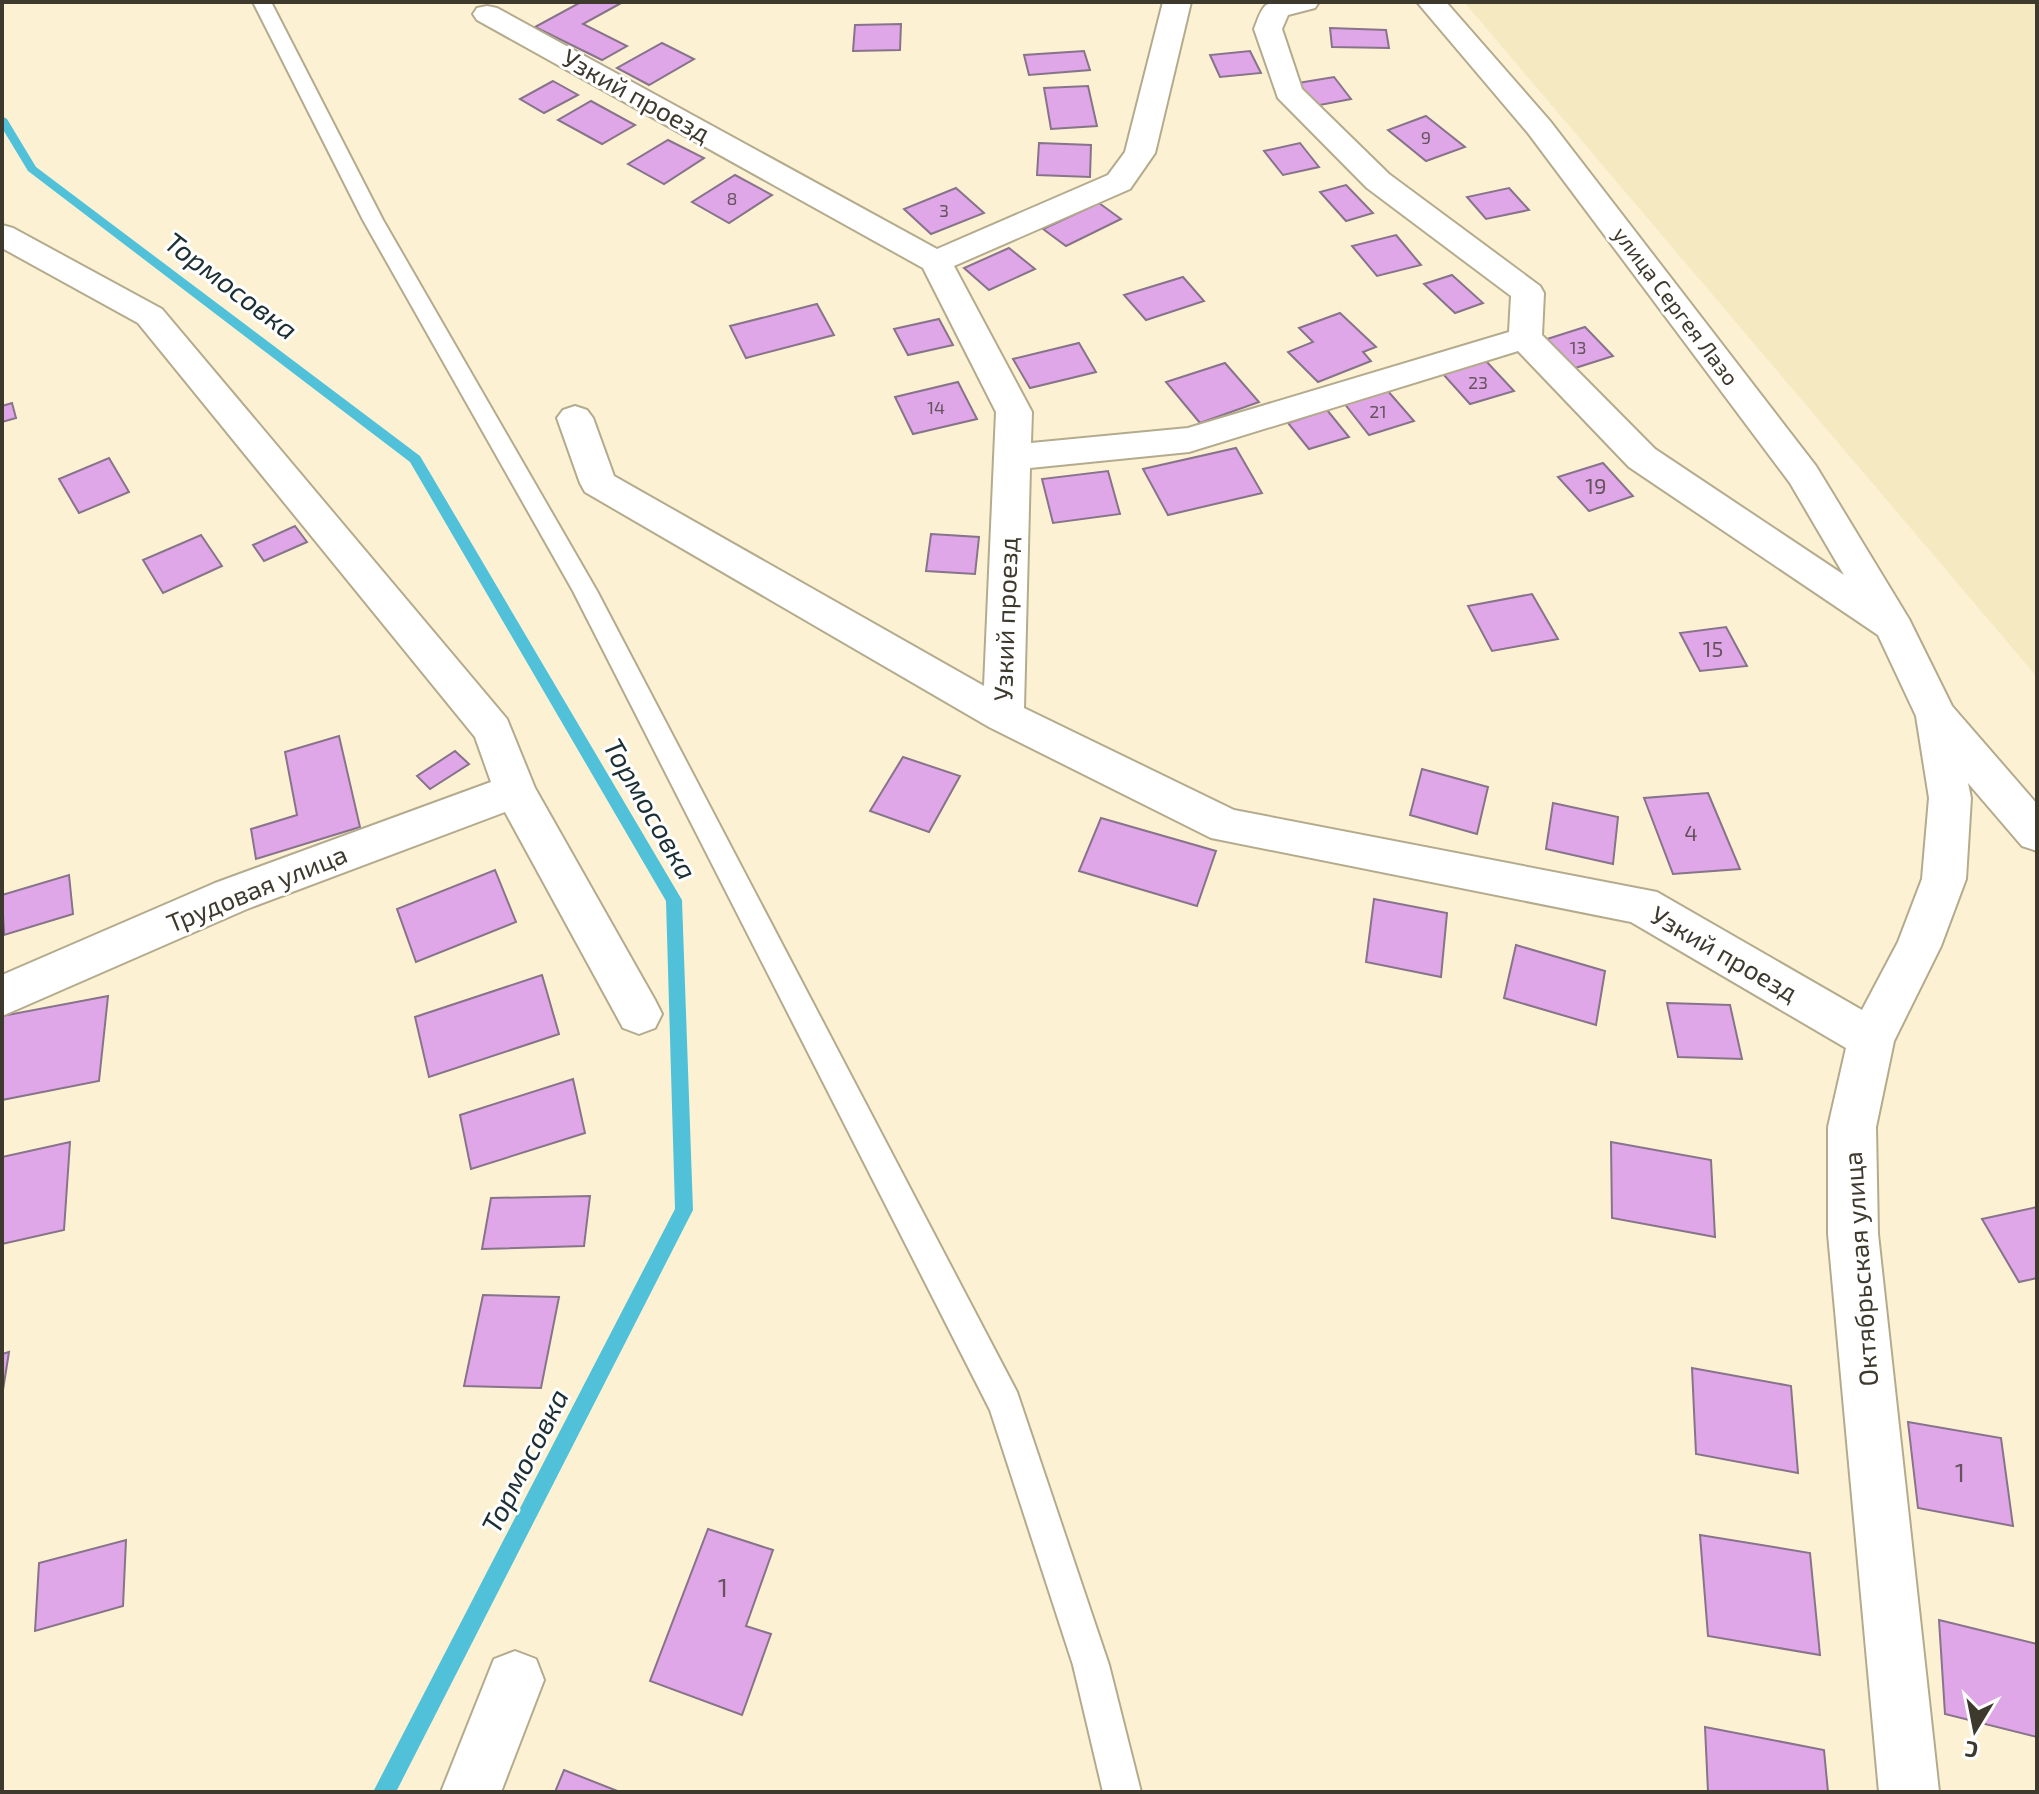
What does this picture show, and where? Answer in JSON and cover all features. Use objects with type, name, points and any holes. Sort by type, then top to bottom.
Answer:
[{"type":"street","name":"Узкий проезд","points":[[522,2],[487,14],[936,262],[1014,412],[1003,716],[1226,826],[1641,905],[1871,1039]]},
{"type":"street","points":[[936,262],[1119,182],[1140,153],[1177,2]]},
{"type":"street","name":"улица Сергея Лазо","points":[[1431,2],[1539,127],[1803,475],[1895,629],[1936,716]]},
{"type":"street","points":[[1277,5],[1268,29],[1288,92],[1378,181],[1528,293],[1525,338],[1642,458],[1895,629]]},
{"type":"street","points":[[4,239],[150,316],[493,730],[515,791],[639,1014]]},
{"type":"street","points":[[1013,457],[1189,440],[1525,338]]},
{"type":"street","points":[[575,418],[598,483],[1003,716]]},
{"type":"street","points":[[1936,716],[2037,834]]},
{"type":"street","name":"Октябрьская улица","points":[[1909,1792],[1853,1234],[1852,1127],[1871,1039],[1919,946],[1944,879],[1950,798],[1936,716]]},
{"type":"street","name":"Трудовая улица","points":[[2,996],[231,896],[515,791]]},
{"type":"street","points":[[471,1792],[515,1680]]},
{"type":"lane","points":[[262,2],[373,220],[585,591],[1005,1404],[1091,1665],[1122,1792]]},
{"type":"shaded area","points":[[1464,2],[2037,2],[2037,677]]},
{"type":"building","points":[[581,2],[623,2],[583,24],[627,46],[602,60],[535,27]]},
{"type":"building","points":[[901,24],[900,50],[853,51],[855,25]]},
{"type":"building","points":[[1330,28],[1386,30],[1389,48],[1332,47]]},
{"type":"building","points":[[662,43],[694,59],[649,85],[617,68]]},
{"type":"building","points":[[1084,51],[1090,70],[1029,75],[1024,55]]},
{"type":"building","points":[[1250,51],[1261,73],[1220,77],[1210,55]]},
{"type":"building","points":[[1334,77],[1351,99],[1315,106],[1298,83]]},
{"type":"building","points":[[553,81],[578,95],[544,113],[520,99]]},
{"type":"building","points":[[1088,86],[1097,126],[1051,129],[1044,88]]},
{"type":"building","points":[[591,101],[635,125],[602,144],[558,120]]},
{"type":"building","points":[[1426,116],[1465,147],[1426,161],[1388,130]]},
{"type":"building","points":[[668,140],[704,158],[664,184],[628,164]]},
{"type":"building","points":[[1039,143],[1091,145],[1090,177],[1037,175]]},
{"type":"building","points":[[1300,143],[1319,167],[1283,175],[1264,151]]},
{"type":"building","points":[[735,175],[772,195],[729,223],[692,202]]},
{"type":"building","points":[[1346,185],[1373,213],[1346,221],[1320,192]]},
{"type":"building","points":[[956,188],[984,213],[931,234],[904,209]]},
{"type":"building","points":[[1509,188],[1529,210],[1486,219],[1467,197]]},
{"type":"building","points":[[1099,203],[1121,219],[1066,246],[1043,229]]},
{"type":"building","points":[[1396,235],[1421,265],[1377,276],[1352,246]]},
{"type":"building","points":[[1009,248],[1035,269],[989,290],[964,268]]},
{"type":"building","points":[[1452,275],[1483,303],[1455,313],[1424,284]]},
{"type":"building","points":[[1183,277],[1204,301],[1146,320],[1124,295]]},
{"type":"building","points":[[817,304],[834,335],[746,358],[730,326]]},
{"type":"building","points":[[1340,313],[1376,347],[1363,352],[1371,361],[1318,382],[1288,352],[1313,342],[1299,328]]},
{"type":"building","points":[[939,319],[953,345],[908,355],[894,329]]},
{"type":"building","points":[[1585,327],[1613,356],[1572,369],[1544,340]]},
{"type":"building","points":[[1079,343],[1096,372],[1030,388],[1013,359]]},
{"type":"building","points":[[1486,361],[1514,391],[1470,404],[1443,374]]},
{"type":"building","points":[[1225,363],[1259,402],[1200,423],[1166,382]]},
{"type":"building","points":[[958,382],[977,419],[913,434],[895,397]]},
{"type":"building","points":[[1387,390],[1414,421],[1369,435],[1344,403]]},
{"type":"building","points":[[12,403],[16,418],[2,422],[2,406]]},
{"type":"building","points":[[1327,410],[1349,437],[1309,449],[1288,423]]},
{"type":"building","points":[[1236,448],[1262,493],[1168,515],[1143,469]]},
{"type":"building","points":[[109,458],[129,492],[79,513],[59,479]]},
{"type":"building","points":[[1603,463],[1633,496],[1589,511],[1558,477]]},
{"type":"building","points":[[1108,471],[1120,514],[1053,523],[1042,479]]},
{"type":"building","points":[[295,526],[307,542],[264,561],[253,545]]},
{"type":"building","points":[[931,534],[979,537],[975,574],[926,571]]},
{"type":"building","points":[[201,535],[222,566],[163,593],[143,560]]},
{"type":"building","points":[[1532,594],[1558,639],[1492,651],[1468,606]]},
{"type":"building","points":[[1726,627],[1747,666],[1700,671],[1680,633]]},
{"type":"building","points":[[339,736],[360,827],[256,859],[251,829],[297,815],[285,752]]},
{"type":"building","points":[[455,751],[469,764],[430,789],[417,776]]},
{"type":"building","points":[[903,757],[960,776],[929,832],[870,811]]},
{"type":"building","points":[[1422,769],[1488,787],[1477,834],[1410,815]]},
{"type":"building","points":[[1708,793],[1740,869],[1673,874],[1644,798]]},
{"type":"building","points":[[1553,803],[1618,817],[1613,864],[1546,849]]},
{"type":"building","points":[[1101,818],[1216,851],[1197,906],[1079,871]]},
{"type":"building","points":[[495,870],[516,922],[416,962],[397,909]]},
{"type":"building","points":[[69,875],[73,914],[4,935],[2,895]]},
{"type":"building","points":[[1374,899],[1447,913],[1441,977],[1366,962]]},
{"type":"building","points":[[1516,945],[1605,971],[1596,1025],[1504,998]]},
{"type":"building","points":[[542,975],[559,1034],[429,1077],[415,1017]]},
{"type":"building","points":[[108,996],[99,1081],[2,1100],[2,1016]]},
{"type":"building","points":[[1667,1003],[1730,1005],[1742,1059],[1678,1057]]},
{"type":"building","points":[[573,1079],[585,1133],[471,1169],[460,1115]]},
{"type":"building","points":[[70,1142],[64,1230],[2,1244],[2,1157]]},
{"type":"building","points":[[1611,1142],[1711,1160],[1715,1237],[1612,1218]]},
{"type":"building","points":[[590,1196],[584,1246],[482,1249],[491,1198]]},
{"type":"building","points":[[2037,1207],[2037,1278],[2019,1282],[1982,1219]]},
{"type":"building","points":[[483,1295],[559,1297],[541,1388],[464,1386]]},
{"type":"building","points":[[9,1352],[2,1396],[2,1354]]},
{"type":"building","points":[[1692,1368],[1791,1386],[1798,1473],[1696,1454]]},
{"type":"building","points":[[1908,1422],[2001,1438],[2013,1526],[1918,1508]]},
{"type":"building","points":[[708,1529],[773,1550],[746,1626],[771,1634],[742,1715],[650,1681]]},
{"type":"building","points":[[1700,1535],[1810,1553],[1820,1655],[1708,1636]]},
{"type":"building","points":[[126,1540],[123,1606],[35,1631],[39,1563]]},
{"type":"building","points":[[1939,1620],[2037,1644],[2037,1737],[1945,1714]]},
{"type":"building","points":[[1705,1727],[1824,1750],[1828,1792],[1708,1792]]},
{"type":"building","points":[[564,1770],[620,1792],[555,1792]]},
{"type":"waterway","name":"Тормосовка","points":[[2,119],[32,169],[415,459],[674,900],[684,1210],[384,1792]]}]
